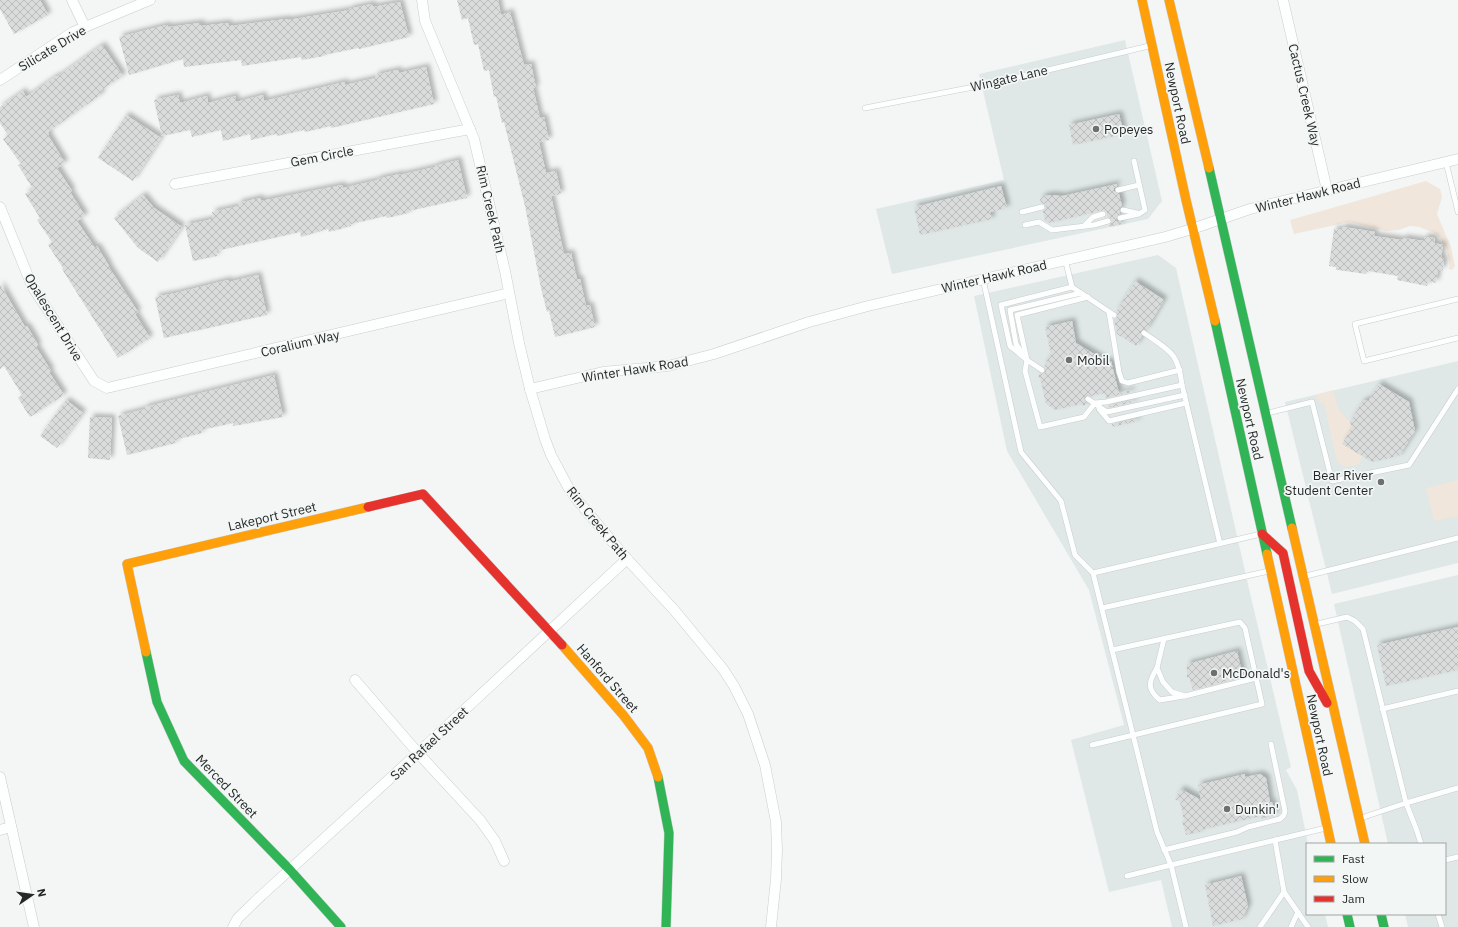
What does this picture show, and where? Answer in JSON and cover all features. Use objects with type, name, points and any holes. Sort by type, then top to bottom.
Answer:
[{"type":"main road","name":"Newport Road","points":[[1142,0],[1192,229],[1238,420],[1331,843]]},
{"type":"main road","name":"Newport Road","points":[[1169,0],[1365,843]]},
{"type":"main road","name":"Lakeport Street","points":[[127,564],[423,494]]},
{"type":"main road","name":"Hanford Street","points":[[423,494],[550,630],[624,716],[648,748],[659,779],[669,834],[666,927]]},
{"type":"main road","points":[[1262,534],[1283,553],[1310,671],[1337,722]]},
{"type":"main road","name":"Merced Street","points":[[127,564],[157,702],[184,761],[290,870],[341,927]]},
{"type":"main road","points":[[1347,915],[1350,927]]},
{"type":"main road","points":[[1381,915],[1384,927]]},
{"type":"street","points":[[72,0],[86,27]]},
{"type":"street","name":"Silicate Drive","points":[[0,80],[73,32],[150,0]]},
{"type":"street","name":"Rim Creek Path","points":[[422,0],[425,21],[474,139],[505,271],[530,389],[551,455],[568,487],[578,501],[627,559],[676,611],[711,654],[734,686],[748,714],[764,765],[776,822],[776,879],[771,927]]},
{"type":"street","name":"Cactus Creek Way","points":[[1283,0],[1327,190]]},
{"type":"street","name":"Gem Circle","points":[[174,184],[470,128]]},
{"type":"street","name":"Winter Hawk Road","points":[[530,389],[603,372],[668,366],[714,354],[809,322],[875,304],[1192,229],[1245,210],[1458,159]]},
{"type":"street","name":"Opalescent Drive","points":[[0,207],[32,286],[94,381]]},
{"type":"street","name":"Coralium Way","points":[[94,381],[107,388],[509,293]]},
{"type":"street","name":"San Rafael Street","points":[[233,927],[238,918],[627,559]]},
{"type":"street","points":[[355,680],[418,753],[480,820],[495,841],[504,861]]},
{"type":"street","points":[[0,777],[34,927]]},
{"type":"street","points":[[0,830],[11,827]]},
{"type":"lane","name":"Wingate Lane","points":[[865,108],[989,84],[1152,45]]},
{"type":"lane","points":[[1120,218],[1139,214],[1145,210],[1134,162]]},
{"type":"lane","points":[[1446,162],[1458,212]]},
{"type":"lane","points":[[1118,190],[1139,186]]},
{"type":"lane","points":[[1022,212],[1042,207]]},
{"type":"lane","points":[[1123,210],[1139,214]]},
{"type":"lane","points":[[1084,226],[1093,217],[1103,214]]},
{"type":"lane","points":[[1025,225],[1039,222],[1052,230],[1108,221]]},
{"type":"lane","points":[[1065,259],[1072,287],[1112,314],[1119,372],[1122,381],[1128,383],[1180,370]]},
{"type":"lane","points":[[983,278],[1022,452],[1061,501],[1075,555],[1093,573],[1157,832],[1171,865],[1186,927]]},
{"type":"lane","points":[[1042,370],[1010,346],[1001,305],[1072,287]]},
{"type":"lane","points":[[1027,360],[1016,344],[1010,310],[1081,293]]},
{"type":"lane","points":[[1088,298],[1017,315],[1027,360],[1025,371],[1040,427],[1084,417],[1095,403],[1106,402],[1182,385]]},
{"type":"lane","points":[[1458,299],[1354,324],[1364,361],[1458,338]]},
{"type":"lane","points":[[1144,333],[1171,352],[1180,370],[1184,395],[1220,544]]},
{"type":"lane","points":[[1266,414],[1312,402],[1332,481],[1409,465],[1458,389]]},
{"type":"lane","points":[[1088,399],[1107,412],[1184,395]]},
{"type":"lane","points":[[1095,403],[1109,421],[1186,403]]},
{"type":"lane","points":[[1093,573],[1262,534]]},
{"type":"lane","points":[[1304,577],[1458,538]]},
{"type":"lane","points":[[1102,608],[1271,570]]},
{"type":"lane","points":[[1314,625],[1347,617],[1355,621],[1363,629],[1406,803],[1418,831],[1421,843]]},
{"type":"lane","points":[[1092,745],[1262,704],[1245,628],[1240,622],[1112,650]]},
{"type":"lane","points":[[1164,638],[1157,668],[1151,678],[1150,688],[1154,695],[1160,700],[1185,696],[1256,678]]},
{"type":"lane","points":[[1157,668],[1163,682],[1172,692],[1185,696]]},
{"type":"lane","points":[[1382,709],[1458,692]]},
{"type":"lane","points":[[1164,850],[1238,832],[1248,827],[1280,820],[1285,811],[1271,744]]},
{"type":"lane","points":[[1359,819],[1406,803],[1458,788]]},
{"type":"lane","points":[[1127,876],[1327,827]]},
{"type":"lane","points":[[1275,840],[1284,892],[1308,927]]},
{"type":"lane","points":[[1446,860],[1458,857]]},
{"type":"lane","points":[[1260,927],[1284,892]]},
{"type":"lane","points":[[1291,927],[1298,912]]},
{"type":"lane","points":[[1438,915],[1442,927]]},
{"type":"shaded area","points":[[1125,40],[1162,201],[1148,219],[892,274],[876,209],[1004,180],[979,74]]},
{"type":"shaded area","points":[[1426,181],[1440,189],[1442,197],[1437,214],[1451,247],[1455,266],[1452,270],[1449,269],[1450,265],[1446,247],[1440,238],[1435,233],[1419,227],[1410,226],[1399,230],[1386,231],[1349,222],[1294,234],[1290,220]]},
{"type":"shaded area","points":[[1158,255],[1176,268],[1291,767],[1286,770],[1297,790],[1308,843],[1306,843],[1306,915],[1325,915],[1328,927],[1172,927],[1161,880],[1109,892],[1071,740],[1124,725],[1089,590],[1007,451],[974,296]]},
{"type":"shaded area","name":"Bear River Student Center","points":[[1458,361],[1458,563],[1332,594],[1285,402]]},
{"type":"shaded area","points":[[1333,390],[1338,409],[1350,422],[1352,428],[1342,444],[1363,456],[1359,464],[1347,467],[1339,464],[1336,457],[1324,403],[1321,403],[1315,395]]},
{"type":"shaded area","points":[[1458,480],[1458,516],[1434,521],[1426,488]]},
{"type":"shaded area","points":[[1458,575],[1458,927],[1408,927],[1405,915],[1446,915],[1446,843],[1388,843],[1334,604]]},
{"type":"building","points":[[0,0],[40,0],[48,15],[14,34],[0,9]]},
{"type":"building","points":[[457,0],[498,0],[501,15],[510,12],[524,65],[531,64],[536,88],[533,88],[540,118],[544,117],[549,140],[539,142],[546,173],[556,171],[561,194],[551,196],[564,254],[571,253],[577,279],[580,279],[586,306],[590,305],[595,327],[555,337],[549,311],[547,312],[541,288],[525,206],[504,122],[502,123],[496,96],[494,97],[489,70],[484,71],[478,44],[474,45],[468,18],[462,20]]},
{"type":"building","points":[[400,2],[409,37],[359,49],[302,60],[301,57],[242,66],[241,60],[184,67],[183,59],[129,75],[119,37],[167,25],[168,27],[201,23],[201,26],[228,23],[229,26],[288,20],[350,10],[349,9],[372,4],[373,7]]},
{"type":"building","points":[[102,45],[123,76],[100,91],[102,94],[48,132],[48,135],[65,163],[57,168],[72,191],[70,192],[85,216],[77,221],[95,248],[97,246],[108,266],[138,312],[135,314],[150,338],[118,358],[48,245],[52,242],[37,220],[40,218],[25,194],[33,189],[18,165],[21,164],[3,139],[8,135],[0,123],[0,107],[23,91],[26,97]]},
{"type":"building","points":[[426,67],[434,104],[331,128],[331,126],[277,136],[276,134],[251,140],[250,134],[223,141],[221,130],[192,137],[190,130],[162,136],[154,100],[178,95],[180,103],[207,96],[208,103],[235,96],[236,102],[263,95],[264,101],[345,82],[345,85],[376,78],[375,75],[398,70],[399,73]]},
{"type":"building","name":"Popeyes","points":[[1119,114],[1124,134],[1073,145],[1069,125]]},
{"type":"building","points":[[126,115],[161,138],[133,181],[98,158]]},
{"type":"building","points":[[458,160],[467,198],[409,211],[409,213],[387,218],[386,216],[351,224],[351,226],[329,232],[328,229],[301,237],[300,232],[216,251],[217,256],[193,261],[185,225],[213,219],[212,212],[239,206],[238,203],[260,198],[261,201],[342,185],[343,188],[378,180],[377,179],[435,167]]},
{"type":"building","points":[[1117,184],[1114,191],[1119,194],[1122,206],[1119,209],[1120,213],[1116,218],[1117,221],[1121,222],[1122,224],[1110,227],[1109,225],[1112,220],[1107,217],[1107,212],[1104,210],[1049,223],[1045,221],[1043,211],[1045,210],[1046,206],[1045,204],[1041,203],[1040,199],[1044,196],[1062,196]]},
{"type":"building","points":[[1001,186],[1007,208],[990,212],[992,219],[920,235],[914,207]]},
{"type":"building","points":[[143,195],[154,208],[182,227],[158,262],[138,248],[114,218]]},
{"type":"building","points":[[1344,227],[1375,232],[1374,236],[1402,240],[1404,238],[1424,241],[1424,237],[1435,238],[1434,243],[1443,245],[1441,258],[1444,259],[1443,270],[1438,269],[1436,283],[1428,281],[1427,286],[1397,280],[1398,276],[1368,271],[1366,274],[1336,270],[1336,267],[1329,266],[1334,229],[1342,230]]},
{"type":"building","points":[[258,275],[267,315],[164,338],[155,297],[228,280],[229,282]]},
{"type":"building","points":[[1135,281],[1164,300],[1146,330],[1143,329],[1141,331],[1142,336],[1136,346],[1117,334],[1114,319],[1118,317],[1116,312]]},
{"type":"building","points":[[0,284],[25,327],[27,326],[38,345],[36,347],[51,371],[49,372],[64,395],[30,417],[18,398],[22,395],[4,366],[0,369]]},
{"type":"building","points":[[1072,321],[1076,343],[1107,362],[1111,361],[1119,393],[1131,390],[1132,392],[1106,398],[1105,393],[1091,396],[1087,395],[1084,398],[1086,403],[1084,406],[1080,404],[1055,410],[1046,404],[1040,378],[1038,377],[1040,373],[1043,374],[1046,372],[1044,366],[1051,354],[1045,327]]},
{"type":"building","points":[[274,375],[283,417],[233,426],[233,423],[201,430],[202,433],[175,440],[176,443],[127,455],[118,416],[145,409],[145,407]]},
{"type":"building","points":[[1379,384],[1409,402],[1415,431],[1399,456],[1372,462],[1342,444],[1352,428],[1350,422],[1363,401],[1369,400]]},
{"type":"building","points":[[66,400],[83,413],[57,448],[40,436]]},
{"type":"building","points":[[1133,400],[1134,402],[1108,408],[1108,406]]},
{"type":"building","points":[[90,417],[112,418],[110,460],[88,458]]},
{"type":"building","points":[[1137,419],[1138,421],[1112,427],[1112,424]]},
{"type":"building","points":[[1458,627],[1458,670],[1386,686],[1377,645]]},
{"type":"building","name":"McDonald's","points":[[1237,651],[1243,677],[1193,690],[1189,677],[1187,678],[1187,664]]},
{"type":"building","name":"Dunkin'","points":[[1245,774],[1245,777],[1260,774],[1266,778],[1270,802],[1272,802],[1275,815],[1262,819],[1261,816],[1200,830],[1200,832],[1186,835],[1182,821],[1184,820],[1180,802],[1175,799],[1181,789],[1201,800],[1198,785]]},
{"type":"building","points":[[1241,876],[1248,906],[1242,919],[1213,926],[1205,885]]},
{"type":"traffic: fast","points":[[1209,168],[1292,528]]},
{"type":"traffic: fast","points":[[1215,321],[1267,554]]},
{"type":"traffic: fast","points":[[146,652],[157,702],[184,761],[290,870],[341,927]]},
{"type":"traffic: fast","points":[[658,777],[669,833],[666,927]]},
{"type":"traffic: fast","points":[[1347,915],[1350,927]]},
{"type":"traffic: fast","points":[[1381,915],[1384,927]]},
{"type":"traffic: slow","points":[[1142,0],[1186,200],[1215,321]]},
{"type":"traffic: slow","points":[[1169,0],[1209,168]]},
{"type":"traffic: slow","points":[[146,652],[127,564],[368,507]]},
{"type":"traffic: slow","points":[[1292,528],[1365,843]]},
{"type":"traffic: slow","points":[[1267,554],[1331,843]]},
{"type":"traffic: slow","points":[[562,645],[624,716],[648,748],[658,777]]},
{"type":"traffic: jam","points":[[368,507],[423,494],[562,645]]},
{"type":"traffic: jam","points":[[1262,534],[1283,553],[1309,671],[1327,703]]},
{"type":"place","name":"Popeyes","points":[[1096,129]]},
{"type":"place","name":"Mobil","points":[[1069,360]]},
{"type":"place","name":"Bear River Student Center","points":[[1381,482]]},
{"type":"place","name":"McDonald's","points":[[1214,673]]},
{"type":"place","name":"Dunkin'","points":[[1227,809]]}]
